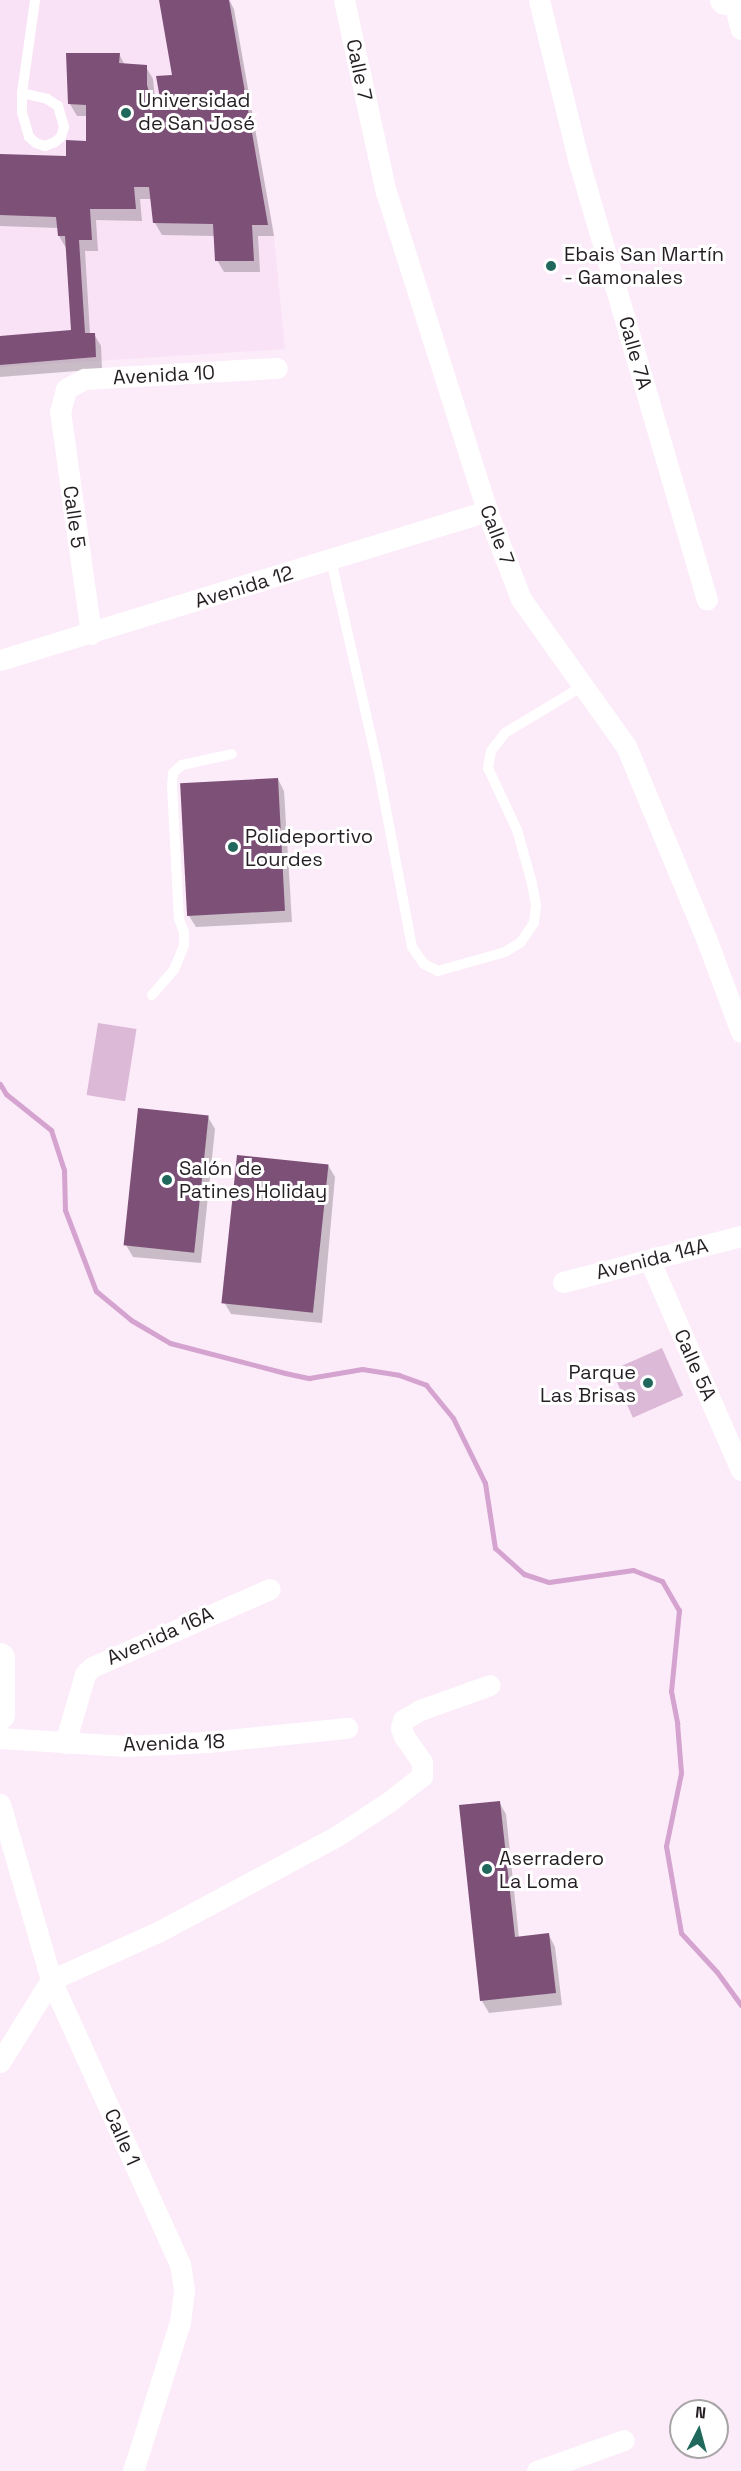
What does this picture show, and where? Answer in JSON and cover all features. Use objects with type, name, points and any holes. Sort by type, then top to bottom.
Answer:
[{"type":"main road","points":[[725,0],[733,0]]},
{"type":"main road","points":[[0,1658],[0,1715]]},
{"type":"street","name":"Calle 7","points":[[344,0],[386,192],[487,511],[521,599],[626,746],[741,1032]]},
{"type":"street","name":"Calle 7A","points":[[539,0],[578,159],[707,600]]},
{"type":"street","points":[[733,0],[741,29]]},
{"type":"street","name":"Avenida 10","points":[[61,399],[66,389],[84,380],[276,368]]},
{"type":"street","name":"Calle 5","points":[[61,399],[60,412],[91,634]]},
{"type":"street","name":"Avenida 12","points":[[0,660],[487,511]]},
{"type":"street","name":"Avenida 14A","points":[[563,1282],[741,1236]]},
{"type":"street","name":"Calle 5A","points":[[650,1261],[741,1470]]},
{"type":"street","name":"Avenida 16A","points":[[65,1743],[85,1674],[92,1667],[270,1589]]},
{"type":"street","points":[[0,2062],[51,1980],[169,1927],[338,1836],[422,1776],[422,1762],[404,1736],[401,1728],[403,1720],[420,1710],[490,1685]]},
{"type":"street","name":"Avenida 18","points":[[0,1738],[126,1746],[347,1728]]},
{"type":"street","name":"Calle 1","points":[[0,1804],[51,1980],[182,2273],[184,2290],[180,2322],[133,2471]]},
{"type":"street","points":[[537,2471],[624,2440]]},
{"type":"lane","points":[[22,93],[47,99],[58,106],[64,127],[61,137],[55,142],[45,146],[29,137],[22,112],[22,93],[35,0]]},
{"type":"lane","points":[[331,560],[378,767],[412,947],[424,964],[438,971],[505,952],[520,942],[534,923],[536,905],[531,880],[518,830],[488,768],[491,751],[505,733],[583,686]]},
{"type":"lane","points":[[152,995],[174,970],[184,945],[184,932],[179,918],[173,773],[182,765],[232,754]]},
{"type":"shaded area","name":"Universidad de San José","points":[[0,0],[231,0],[273,227],[285,349],[0,367]]},
{"type":"shaded area","points":[[98,1023],[137,1029],[125,1101],[87,1095]]},
{"type":"shaded area","name":"Parque Las Brisas","points":[[662,1348],[683,1396],[633,1418],[612,1370]]},
{"type":"building","points":[[159,0],[229,0],[268,225],[252,225],[254,261],[215,261],[213,224],[153,223],[149,187],[134,187],[136,209],[90,209],[92,240],[79,240],[85,333],[95,333],[96,357],[0,365],[0,336],[71,330],[65,236],[58,236],[56,217],[0,215],[0,154],[66,156],[66,140],[86,141],[86,105],[68,104],[66,53],[120,53],[119,63],[147,65],[147,85],[154,109],[161,104],[156,76],[172,75]]},
{"type":"building","name":"Polideportivo Lourdes","points":[[278,778],[285,911],[187,916],[180,783]]},
{"type":"building","name":"Salón de Patines Holiday","points":[[138,1108],[209,1115],[194,1253],[124,1245]]},
{"type":"building","points":[[237,1155],[328,1165],[313,1313],[221,1303]]},
{"type":"building","name":"Aserradero La Loma","points":[[500,1801],[515,1937],[549,1933],[556,1993],[480,2001],[459,1805]]},
{"type":"waterway","points":[[0,1084],[6,1094],[51,1130],[64,1170],[65,1210],[96,1291],[131,1320],[170,1343],[285,1373],[309,1378],[362,1369],[399,1375],[426,1385],[453,1418],[485,1483],[495,1548],[524,1574],[549,1582],[633,1570],[662,1581],[679,1610],[671,1691],[677,1723],[681,1773],[666,1846],[681,1933],[717,1972],[741,2005]]},
{"type":"place","name":"Universidad de San José","points":[[126,113]]},
{"type":"place","name":"Ebais San Martín - Gamonales","points":[[551,266]]},
{"type":"place","name":"Polideportivo Lourdes","points":[[233,847]]},
{"type":"place","name":"Salón de Patines Holiday","points":[[167,1180]]},
{"type":"place","name":"Parque Las Brisas","points":[[648,1383]]},
{"type":"place","name":"Aserradero La Loma","points":[[487,1869]]}]
